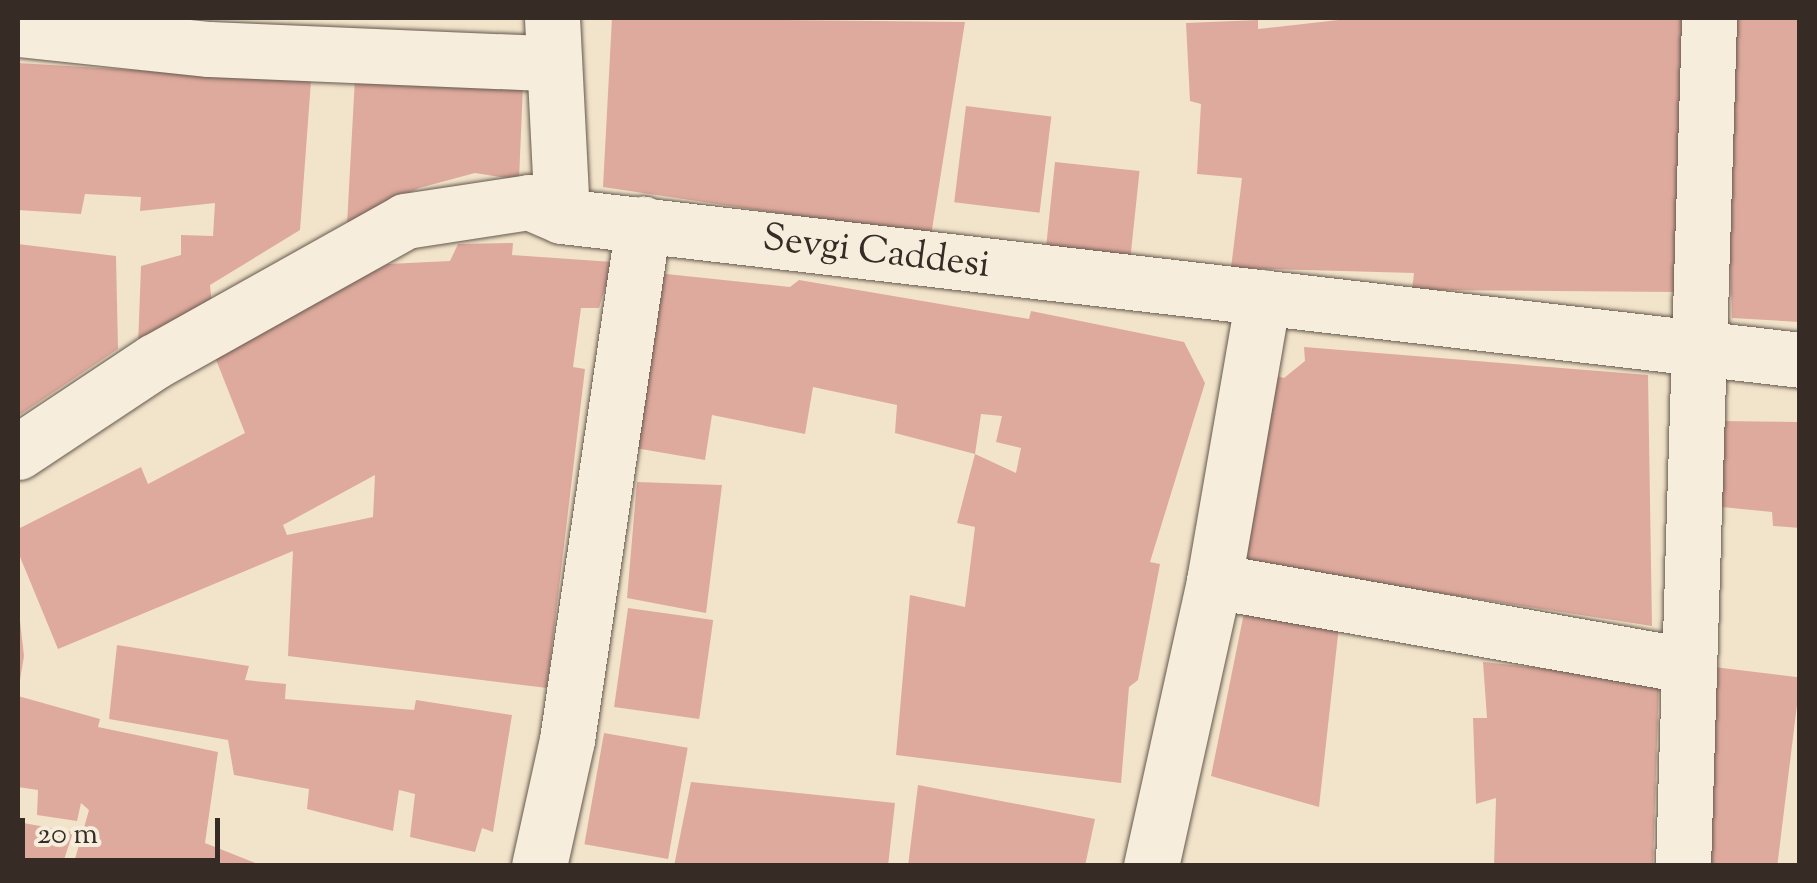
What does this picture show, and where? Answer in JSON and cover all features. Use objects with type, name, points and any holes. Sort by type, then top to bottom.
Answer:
[{"type":"street","points":[[1682,866],[1684,664],[1700,350],[1709,18]]},
{"type":"street","points":[[18,29],[209,49],[551,40],[562,216]]},
{"type":"street","name":"Sevgi Caddesi","points":[[18,452],[154,361],[405,221],[529,202],[562,216],[1800,360]]},
{"type":"street","points":[[539,866],[567,740],[643,224]]},
{"type":"street","points":[[1151,866],[1214,581],[1262,297]]},
{"type":"street","points":[[1214,581],[1684,664]]},
{"type":"building","points":[[612,18],[965,22],[931,236],[603,187]]},
{"type":"building","points":[[1356,18],[1683,18],[1675,292],[1412,290],[1414,273],[1231,268],[1242,178],[1197,174],[1201,104],[1190,101],[1186,23],[1258,20],[1258,29]]},
{"type":"building","points":[[1721,18],[1800,18],[1800,322],[1732,318]]},
{"type":"building","points":[[18,63],[311,81],[300,230],[210,285],[212,305],[138,346],[141,266],[181,255],[181,235],[213,236],[215,203],[140,211],[141,197],[85,194],[81,214],[18,210]]},
{"type":"building","points":[[355,78],[523,85],[519,180],[475,173],[419,188],[347,224]]},
{"type":"building","points":[[966,106],[1051,116],[1040,213],[954,202]]},
{"type":"building","points":[[1055,162],[1140,171],[1130,259],[1046,251]]},
{"type":"building","points":[[513,243],[512,255],[613,262],[599,308],[581,308],[573,367],[585,369],[547,688],[288,656],[293,551],[58,649],[18,552],[18,529],[141,467],[148,484],[245,433],[213,352],[388,264],[450,261],[458,244]],"holes":[[[375,475],[373,517],[287,535],[283,525]]]},
{"type":"building","points":[[18,244],[116,256],[118,349],[18,416]]},
{"type":"building","points":[[657,273],[790,287],[799,280],[1029,319],[1031,311],[1184,342],[1205,383],[1150,562],[1160,564],[1138,680],[1129,687],[1121,783],[896,755],[910,595],[965,607],[975,527],[957,523],[975,454],[895,433],[897,405],[813,387],[805,434],[712,415],[705,460],[635,448]],"holes":[[[981,414],[1002,416],[996,442],[1021,448],[1016,473],[975,454]]]},
{"type":"building","points":[[1304,347],[1648,375],[1652,626],[1236,562],[1269,374],[1284,378],[1305,361]]},
{"type":"building","points":[[1718,421],[1800,422],[1800,528],[1773,526],[1772,512],[1712,506]]},
{"type":"building","points":[[637,482],[722,485],[706,613],[627,598]]},
{"type":"building","points":[[18,603],[24,656],[20,680],[18,680]]},
{"type":"building","points":[[628,608],[713,620],[699,719],[614,707]]},
{"type":"building","points":[[1245,608],[1339,626],[1319,807],[1211,776]]},
{"type":"building","points":[[117,645],[249,666],[245,680],[286,684],[285,699],[414,710],[416,700],[512,715],[493,832],[482,828],[475,852],[410,837],[415,794],[399,790],[393,831],[307,809],[309,789],[234,775],[228,740],[109,719]]},
{"type":"building","points":[[1483,662],[1659,680],[1653,866],[1494,866],[1496,798],[1476,804],[1473,718],[1487,718]]},
{"type":"building","points":[[1714,667],[1800,678],[1777,866],[1690,865]]},
{"type":"building","points":[[18,696],[100,719],[98,727],[218,752],[205,843],[263,866],[216,866],[218,851],[214,866],[73,866],[89,810],[81,803],[77,821],[37,815],[38,790],[18,787]]},
{"type":"building","points":[[604,733],[688,748],[668,859],[584,844]]},
{"type":"building","points":[[691,782],[895,803],[888,866],[674,866]]},
{"type":"building","points":[[918,785],[1095,819],[1085,866],[908,866]]},
{"type":"building","points":[[18,822],[73,832],[62,866],[18,866]]}]
